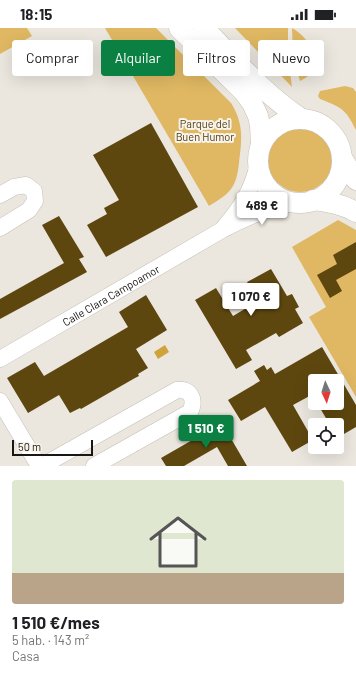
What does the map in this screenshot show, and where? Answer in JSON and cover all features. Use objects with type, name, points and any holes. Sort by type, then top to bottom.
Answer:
[{"type":"main road","points":[[179,28],[243,91],[252,103],[258,116],[261,145]]},
{"type":"main road","points":[[204,28],[258,85],[280,104],[302,119]]},
{"type":"main road","points":[[304,201],[325,194],[335,184],[341,172],[342,158],[340,148],[330,131],[321,124],[312,120],[302,119],[285,121],[277,125],[265,137],[258,154],[260,173],[270,190],[281,198],[304,201],[335,203],[356,212]]},
{"type":"main road","points":[[342,158],[356,180]]},
{"type":"street","name":"Calle Clara Campoamor","points":[[222,230],[235,214],[250,191],[258,164]]},
{"type":"street","points":[[0,195],[14,187],[26,185],[34,191],[35,201],[29,210],[0,228]]},
{"type":"street","name":"Calle Clara Campoamor","points":[[0,359],[242,219],[267,209],[304,201]]},
{"type":"street","points":[[0,401],[48,465],[70,450],[177,390],[183,389],[189,393],[193,405],[190,412],[94,466]]},
{"type":"street","points":[[67,466],[65,463],[66,457],[70,450]]},
{"type":"green space","points":[[0,28],[27,28],[32,36],[25,40],[12,40],[12,47],[0,54]]},
{"type":"green space","name":"Parque del Buen Humor","points":[[105,28],[156,28],[168,40],[112,40]]},
{"type":"green space","points":[[235,28],[288,28],[288,40],[258,40],[258,52],[250,44],[250,40],[247,40]]},
{"type":"green space","points":[[292,28],[306,40],[292,40]]},
{"type":"green space","name":"Parque del Buen Humor","points":[[175,47],[183,55],[183,76],[204,76],[231,103],[240,125],[241,146],[239,166],[234,183],[231,189],[222,198],[209,206],[133,76],[175,76]]},
{"type":"green space","points":[[281,76],[291,76],[292,87]]},
{"type":"green space","points":[[299,76],[308,76],[300,81]]},
{"type":"green space","points":[[345,86],[353,88],[356,92],[356,130],[346,113],[338,107],[320,99],[318,96],[320,91]]},
{"type":"green space","points":[[300,126],[313,129],[323,136],[330,146],[333,159],[330,172],[323,182],[313,189],[300,192],[287,189],[277,182],[270,172],[267,159],[270,146],[277,136],[287,129]]},
{"type":"green space","points":[[338,220],[356,230],[356,397],[344,374],[342,374],[309,317],[326,307],[292,247]]},
{"type":"shaded area","points":[[165,345],[169,352],[158,359],[154,352]]},
{"type":"building","points":[[151,123],[198,207],[106,257],[87,225],[107,214],[104,208],[119,200],[93,155]]},
{"type":"building","points":[[59,216],[84,257],[79,259],[87,272],[0,319],[0,299],[64,263],[42,225]]},
{"type":"building","points":[[356,242],[356,269],[336,280],[342,291],[330,298],[317,275],[337,264],[333,255]]},
{"type":"building","points":[[271,269],[287,296],[292,294],[299,307],[295,309],[303,323],[279,337],[276,333],[246,350],[252,360],[236,369],[195,300],[216,288],[233,316],[258,301],[247,282]]},
{"type":"building","points":[[146,295],[167,330],[136,349],[148,368],[138,374],[139,376],[81,409],[80,408],[70,413],[59,395],[28,413],[7,378],[35,362],[44,376],[128,327],[119,312]]},
{"type":"building","points":[[322,347],[338,374],[308,374],[308,397],[293,405],[308,431],[308,443],[292,452],[265,407],[241,421],[228,400],[260,381],[254,371],[264,365],[267,370],[271,367],[275,374]]},
{"type":"building","points":[[344,385],[356,405],[356,427],[344,434],[344,418],[326,418],[321,410],[344,410]]},
{"type":"building","points":[[222,423],[247,466],[228,466],[217,447],[184,466],[166,466],[161,458]]}]
